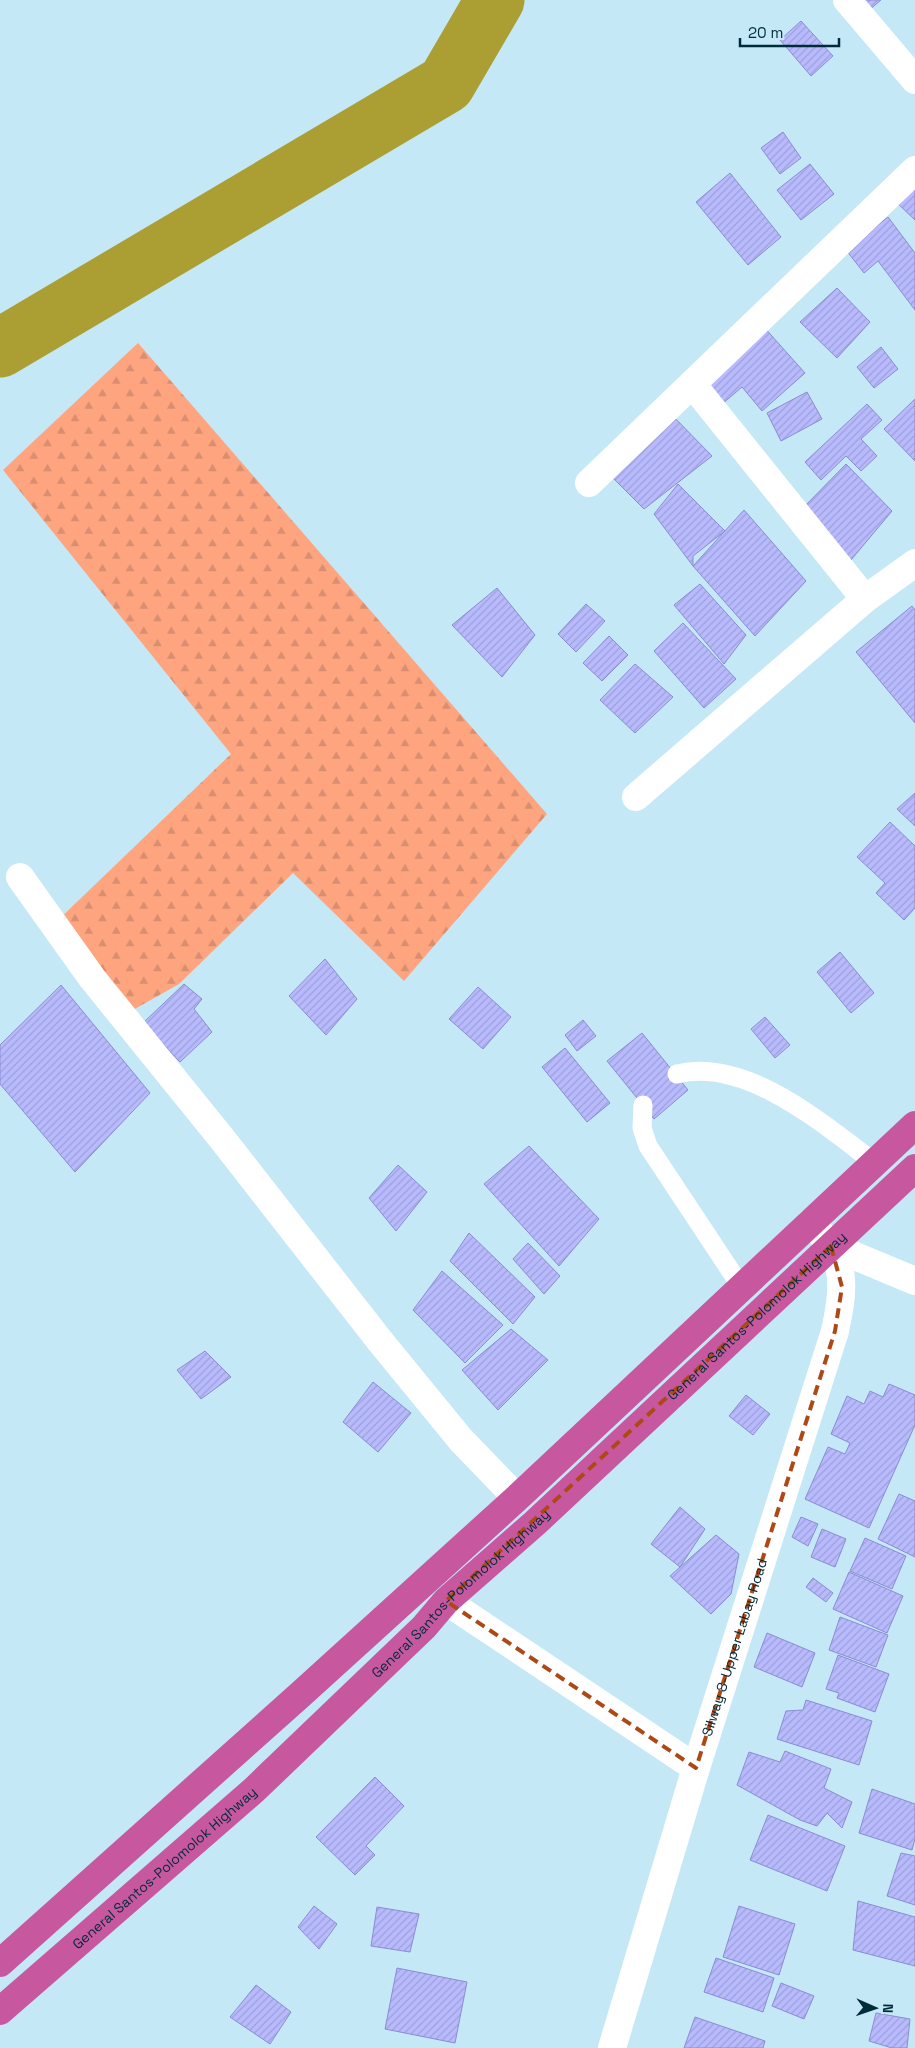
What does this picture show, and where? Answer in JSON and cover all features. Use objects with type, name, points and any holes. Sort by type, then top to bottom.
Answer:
[{"type":"highway","points":[[0,1963],[308,1688],[517,1498],[915,1125]]},
{"type":"highway","name":"General Santos-Polomolok Highway","points":[[0,2011],[254,1790],[417,1634],[446,1601],[534,1523],[915,1168]]},
{"type":"street","points":[[847,0],[915,80]]},
{"type":"street","points":[[589,483],[915,170]]},
{"type":"street","points":[[693,385],[865,599]]},
{"type":"street","points":[[636,797],[865,599],[915,562]]},
{"type":"street","points":[[20,877],[92,978],[240,1162],[380,1341],[461,1440],[517,1498]]},
{"type":"street","points":[[810,1223],[831,1246],[915,1281]]},
{"type":"street","name":"Silway 8-Upper Labay Road","points":[[612,2048],[696,1768],[835,1331],[842,1287],[839,1267],[831,1246]]},
{"type":"street","points":[[446,1601],[696,1768]]},
{"type":"lane","points":[[677,1074],[693,1070],[713,1072],[763,1087],[803,1108],[875,1163]]},
{"type":"lane","points":[[643,1105],[642,1128],[648,1146],[742,1288]]},
{"type":"highlighted area","points":[[831,1246],[842,1287],[835,1331],[696,1768],[446,1601]]},
{"type":"green space","points":[[138,343],[547,814],[404,981],[293,873],[179,984],[126,1014],[54,924],[231,754],[3,470]]},
{"type":"building","points":[[849,0],[881,0],[862,16]]},
{"type":"building","points":[[801,21],[833,56],[811,76],[780,40]]},
{"type":"building","points":[[783,132],[801,158],[780,174],[761,148]]},
{"type":"building","points":[[810,164],[834,194],[801,220],[777,190]]},
{"type":"building","points":[[730,173],[781,237],[748,265],[696,202]]},
{"type":"building","points":[[915,174],[915,220],[893,199]]},
{"type":"building","points":[[888,217],[915,253],[915,310],[878,261],[864,273],[846,250]]},
{"type":"building","points":[[837,288],[870,322],[837,358],[800,322]]},
{"type":"building","points":[[763,326],[805,373],[762,411],[742,387],[721,405],[700,381]]},
{"type":"building","points":[[881,347],[898,369],[874,388],[857,367]]},
{"type":"building","points":[[807,392],[822,419],[781,441],[767,413]]},
{"type":"building","points":[[915,399],[915,461],[884,429]]},
{"type":"building","points":[[867,404],[882,420],[861,439],[877,456],[861,471],[846,456],[821,480],[805,462]]},
{"type":"building","points":[[669,412],[712,456],[644,509],[607,472]]},
{"type":"building","points":[[846,464],[892,511],[851,560],[801,510]]},
{"type":"building","points":[[678,484],[725,531],[693,556],[693,566],[654,514]]},
{"type":"building","points":[[744,510],[806,581],[755,636],[693,566]]},
{"type":"building","points":[[700,584],[746,635],[724,664],[674,605]]},
{"type":"building","points":[[497,588],[535,635],[502,677],[452,625]]},
{"type":"building","points":[[586,604],[605,621],[576,652],[558,634]]},
{"type":"building","points":[[912,606],[915,610],[915,723],[856,652]]},
{"type":"building","points":[[683,623],[736,679],[704,708],[654,651]]},
{"type":"building","points":[[609,636],[628,655],[602,681],[583,663]]},
{"type":"building","points":[[635,664],[673,697],[635,733],[600,700]]},
{"type":"building","points":[[915,793],[915,826],[897,809]]},
{"type":"building","points":[[890,822],[915,846],[915,908],[904,920],[876,893],[885,883],[857,857]]},
{"type":"building","points":[[840,952],[874,993],[851,1013],[817,972]]},
{"type":"building","points":[[325,959],[357,999],[326,1035],[289,996]]},
{"type":"building","points":[[184,984],[202,999],[194,1009],[212,1032],[180,1062],[143,1023]]},
{"type":"building","points":[[61,985],[150,1093],[75,1172],[0,1084],[0,1045]]},
{"type":"building","points":[[478,987],[511,1017],[483,1049],[449,1019]]},
{"type":"building","points":[[765,1017],[790,1045],[775,1058],[751,1029]]},
{"type":"building","points":[[583,1020],[596,1036],[577,1051],[565,1035]]},
{"type":"building","points":[[642,1033],[688,1090],[654,1119],[607,1061]]},
{"type":"building","points":[[565,1048],[610,1103],[587,1122],[542,1067]]},
{"type":"building","points":[[529,1146],[599,1219],[559,1266],[484,1184]]},
{"type":"building","points":[[398,1165],[427,1192],[396,1231],[369,1198]]},
{"type":"building","points":[[469,1233],[535,1297],[513,1324],[450,1261]]},
{"type":"building","points":[[528,1243],[560,1276],[544,1294],[513,1259]]},
{"type":"building","points":[[442,1271],[503,1325],[465,1363],[413,1310]]},
{"type":"building","points":[[511,1329],[548,1360],[498,1410],[462,1370]]},
{"type":"building","points":[[205,1351],[231,1377],[201,1399],[177,1370]]},
{"type":"building","points":[[373,1382],[411,1413],[378,1452],[343,1422]]},
{"type":"building","points":[[889,1384],[915,1395],[915,1425],[869,1528],[805,1499],[828,1447],[845,1454],[850,1443],[831,1434],[847,1396],[864,1404],[870,1391],[883,1397]]},
{"type":"building","points":[[746,1395],[770,1414],[753,1435],[729,1416]]},
{"type":"building","points":[[899,1494],[915,1501],[915,1557],[878,1539]]},
{"type":"building","points":[[680,1507],[705,1529],[680,1567],[651,1544]]},
{"type":"building","points":[[801,1517],[818,1524],[808,1546],[792,1537]]},
{"type":"building","points":[[822,1529],[846,1539],[835,1567],[811,1557]]},
{"type":"building","points":[[716,1535],[739,1554],[731,1594],[711,1614],[670,1576]]},
{"type":"building","points":[[865,1538],[906,1556],[892,1589],[850,1571]]},
{"type":"building","points":[[849,1572],[903,1596],[887,1633],[833,1609]]},
{"type":"building","points":[[813,1578],[833,1593],[826,1602],[806,1587]]},
{"type":"building","points":[[840,1617],[888,1635],[876,1667],[829,1650]]},
{"type":"building","points":[[767,1633],[815,1653],[802,1687],[754,1667]]},
{"type":"building","points":[[838,1655],[889,1674],[875,1712],[837,1698],[839,1693],[826,1689]]},
{"type":"building","points":[[806,1700],[872,1721],[859,1765],[777,1739],[786,1711],[803,1710]]},
{"type":"building","points":[[785,1751],[831,1769],[824,1788],[852,1802],[842,1828],[827,1813],[817,1826],[800,1820],[737,1785],[749,1752],[780,1762]]},
{"type":"building","points":[[375,1777],[404,1806],[366,1846],[375,1855],[355,1875],[316,1837]]},
{"type":"building","points":[[872,1789],[915,1804],[915,1839],[912,1850],[859,1833]]},
{"type":"building","points":[[768,1815],[845,1846],[827,1891],[750,1860]]},
{"type":"building","points":[[901,1853],[915,1856],[915,1905],[887,1896]]},
{"type":"building","points":[[858,1901],[915,1917],[915,1966],[853,1950]]},
{"type":"building","points":[[314,1906],[337,1924],[319,1949],[298,1927]]},
{"type":"building","points":[[739,1906],[795,1924],[779,1975],[723,1957]]},
{"type":"building","points":[[377,1907],[419,1914],[410,1952],[371,1946]]},
{"type":"building","points":[[716,1958],[774,1978],[763,2012],[704,1992]]},
{"type":"building","points":[[397,1968],[467,1982],[455,2043],[385,2029]]},
{"type":"building","points":[[781,1983],[814,1996],[804,2019],[772,2006]]},
{"type":"building","points":[[256,1985],[291,2012],[270,2044],[230,2017]]},
{"type":"building","points":[[876,2013],[910,2019],[907,2048],[892,2048],[869,2041]]},
{"type":"building","points":[[695,2017],[765,2041],[763,2048],[684,2048]]},
{"type":"waterway","points":[[0,348],[446,84],[495,0]]}]
